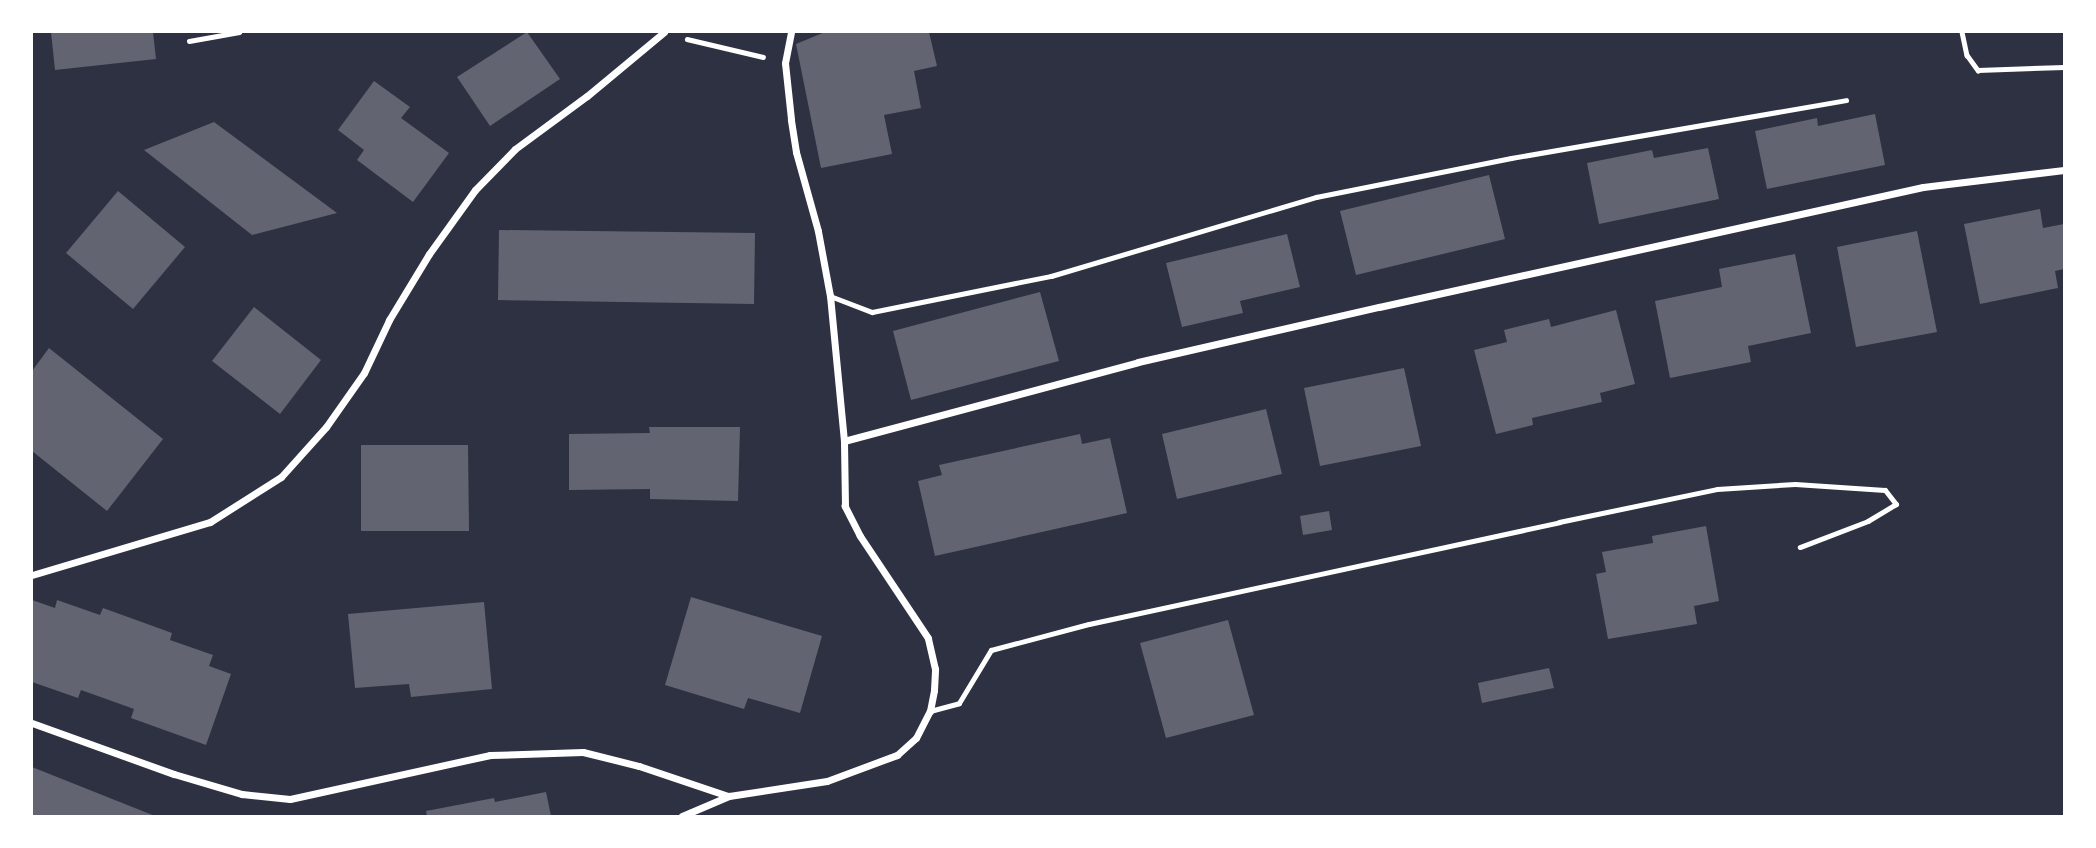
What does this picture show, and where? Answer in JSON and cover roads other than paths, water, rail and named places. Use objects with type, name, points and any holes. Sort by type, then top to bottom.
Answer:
[{"type":"street","points":[[32,575],[210,522],[281,477],[326,427],[364,373],[402,298],[475,190],[515,149],[587,96],[663,32]]},
{"type":"street","points":[[682,817],[729,796],[827,781],[864,770],[897,755],[916,738],[930,711],[936,669],[929,638],[860,536],[845,506],[844,441],[830,296],[818,231],[796,152],[785,62],[791,32]]},
{"type":"street","points":[[844,441],[1138,362],[1379,307],[1923,187],[2064,170]]},
{"type":"street","points":[[32,723],[174,774],[242,794],[290,799],[490,755],[583,752],[639,766],[729,796]]},
{"type":"lane","points":[[189,41],[239,32]]},
{"type":"lane","points":[[830,296],[872,312],[1051,276],[1316,197],[1511,158],[1846,100]]},
{"type":"lane","points":[[930,711],[959,703],[991,650],[1089,624],[1559,522],[1717,489],[1782,485],[1885,490],[1896,504],[1868,521],[1800,547]]}]
